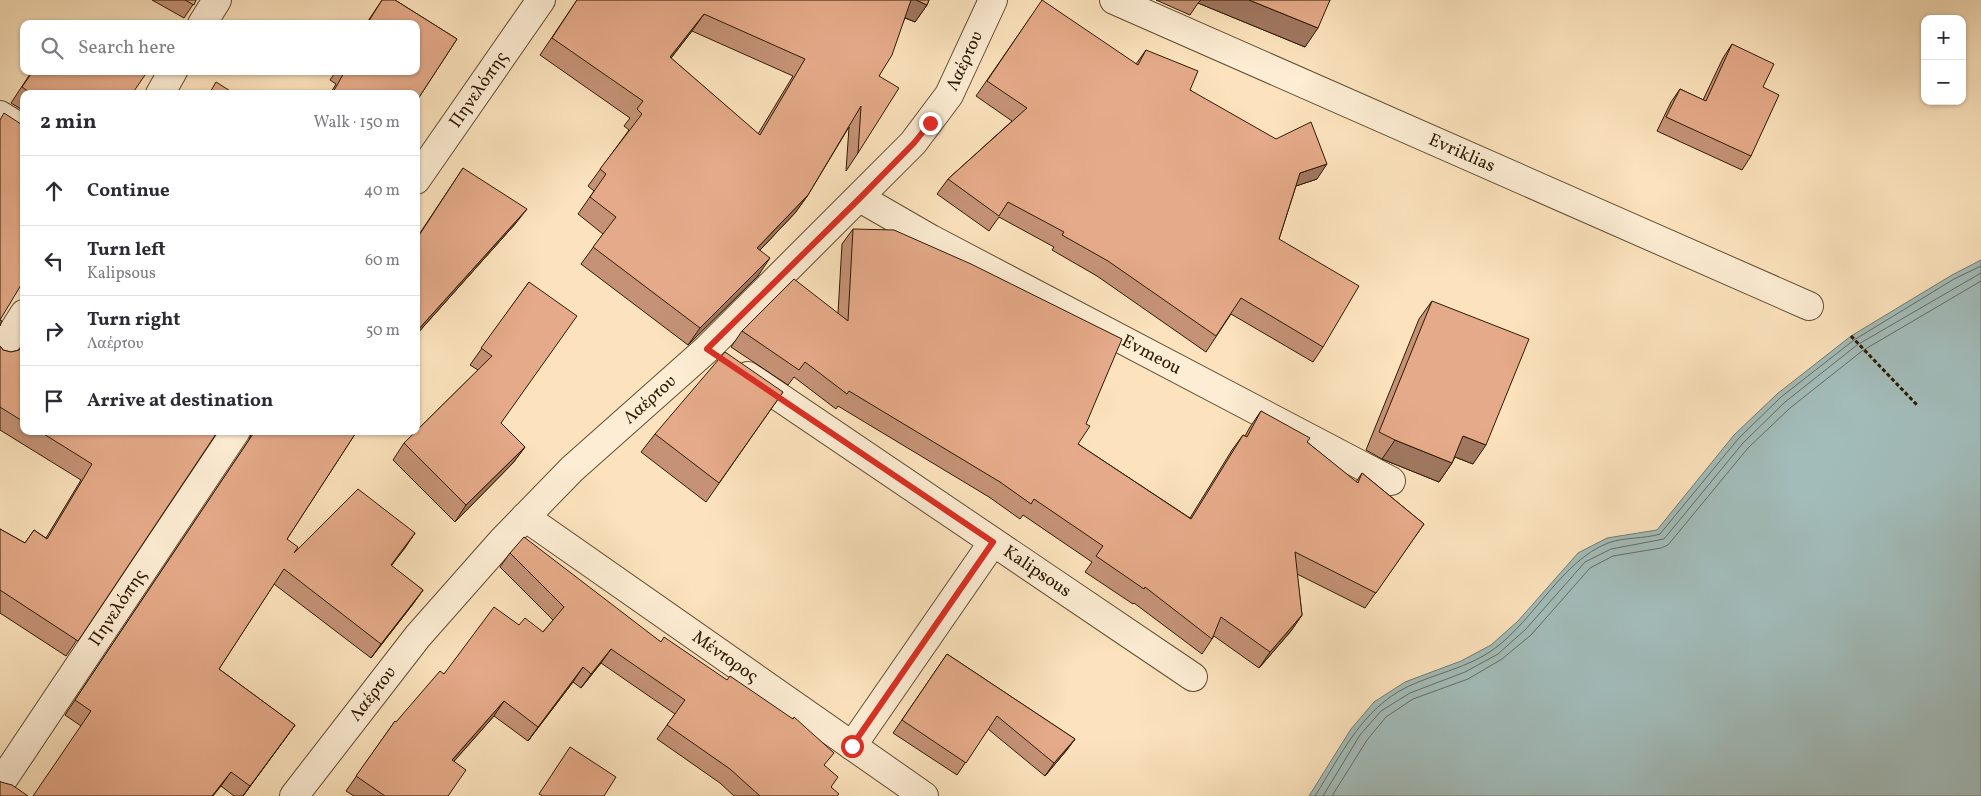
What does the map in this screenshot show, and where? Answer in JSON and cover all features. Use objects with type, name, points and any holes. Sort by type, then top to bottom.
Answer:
[{"type":"street","points":[[204,20],[217,0]]},
{"type":"street","name":"Πηνελόπης","points":[[420,174],[541,0]]},
{"type":"street","name":"Λαέρτου","points":[[294,796],[418,636],[525,517],[572,469],[707,349],[914,143],[949,95],[993,0]]},
{"type":"street","name":"Evriklias","points":[[1114,0],[1809,306]]},
{"type":"street","points":[[162,90],[172,75]]},
{"type":"street","points":[[0,115],[20,128]]},
{"type":"street","name":"Evmeou","points":[[860,198],[956,253],[1391,481]]},
{"type":"street","points":[[0,352],[20,320]]},
{"type":"street","name":"Kalipsous","points":[[707,349],[1193,677]]},
{"type":"street","name":"Πηνελόπης","points":[[0,784],[233,435]]},
{"type":"street","name":"Μέντορος","points":[[525,517],[924,796]]},
{"type":"street","points":[[852,746],[993,542]]},
{"type":"path","points":[[1851,336],[1917,405]]},
{"type":"water","points":[[1981,260],[1981,796],[1309,796],[1351,729],[1374,702],[1405,682],[1461,661],[1491,645],[1518,621],[1578,553],[1607,538],[1657,530],[1734,435],[1777,394],[1851,336],[1952,275]]},
{"type":"building","points":[[185,0],[196,0],[194,5]]},
{"type":"building","points":[[382,0],[395,0],[457,39],[420,96],[420,90],[334,90],[343,75],[420,75],[420,20],[370,20]]},
{"type":"building","points":[[577,0],[911,0],[892,55],[879,76],[899,88],[858,153],[861,106],[808,195],[757,248],[770,258],[700,328],[593,247],[616,217],[590,197],[606,174],[600,169],[642,114],[637,109],[643,101],[552,38]],"holes":[[[704,14],[805,59],[760,135],[670,57]]]},
{"type":"building","points":[[916,0],[929,0],[927,5]]},
{"type":"building","points":[[1042,0],[1138,65],[1146,50],[1198,71],[1190,90],[1276,139],[1311,122],[1327,164],[1300,173],[1279,239],[1359,286],[1323,347],[1241,298],[1216,336],[1108,261],[1062,235],[1064,232],[1008,202],[999,216],[948,179],[1027,108],[987,81]]},
{"type":"building","points":[[1249,0],[1330,0],[1318,28]]},
{"type":"building","points":[[1732,44],[1774,64],[1763,87],[1779,95],[1751,156],[1666,117],[1680,89],[1706,101]]},
{"type":"building","points":[[30,75],[145,75],[135,90],[26,90],[22,87]]},
{"type":"building","points":[[216,82],[229,90],[211,90]]},
{"type":"building","points":[[4,113],[20,123],[20,287],[0,320],[0,120]]},
{"type":"building","points":[[463,168],[527,209],[420,328],[420,234]]},
{"type":"building","points":[[853,229],[894,230],[971,264],[1122,339],[1086,424],[1090,426],[1078,444],[1191,519],[1243,435],[1247,437],[1261,411],[1310,438],[1307,442],[1358,483],[1362,473],[1424,524],[1376,593],[1295,552],[1302,615],[1270,652],[1221,617],[1212,639],[1145,587],[1144,589],[1096,556],[1103,546],[1034,499],[1031,504],[1000,482],[849,391],[847,394],[805,362],[799,370],[742,331],[794,279],[848,321]]},
{"type":"building","points":[[529,282],[577,316],[501,423],[525,447],[466,505],[404,443],[412,435],[420,435],[420,427],[492,356],[481,348]]},
{"type":"building","points":[[1432,301],[1529,339],[1486,445],[1463,436],[1452,463],[1379,432]]},
{"type":"building","points":[[0,346],[3,350],[11,352],[20,349],[20,420],[0,407]]},
{"type":"building","points":[[725,352],[783,392],[719,483],[655,434]]},
{"type":"building","points":[[45,435],[215,435],[78,641],[0,590],[0,529],[25,543],[34,530],[47,539],[92,464]]},
{"type":"building","points":[[252,435],[354,435],[287,539],[298,547],[294,553],[358,489],[415,533],[391,565],[423,590],[381,644],[284,569],[219,669],[295,725],[250,786],[231,772],[212,796],[33,796],[91,711],[75,700]]},
{"type":"building","points":[[524,537],[661,642],[664,637],[727,680],[730,676],[793,719],[794,717],[834,753],[824,765],[838,777],[831,787],[839,794],[837,796],[760,796],[730,769],[667,725],[685,700],[611,649],[591,674],[583,667],[538,727],[504,701],[452,760],[466,770],[448,796],[385,796],[356,776],[395,721],[440,671],[444,674],[494,607],[519,625],[525,618],[543,632],[564,607],[510,553]]},
{"type":"building","points":[[947,654],[1075,739],[1054,763],[997,716],[966,763],[902,720]]},
{"type":"building","points":[[570,747],[616,777],[604,796],[543,796],[539,794]]},
{"type":"building","points":[[0,781],[12,785],[28,796],[0,796]]},
{"type":"route","points":[[852,746],[993,542],[707,349],[860,198],[914,143],[930,123]]}]
